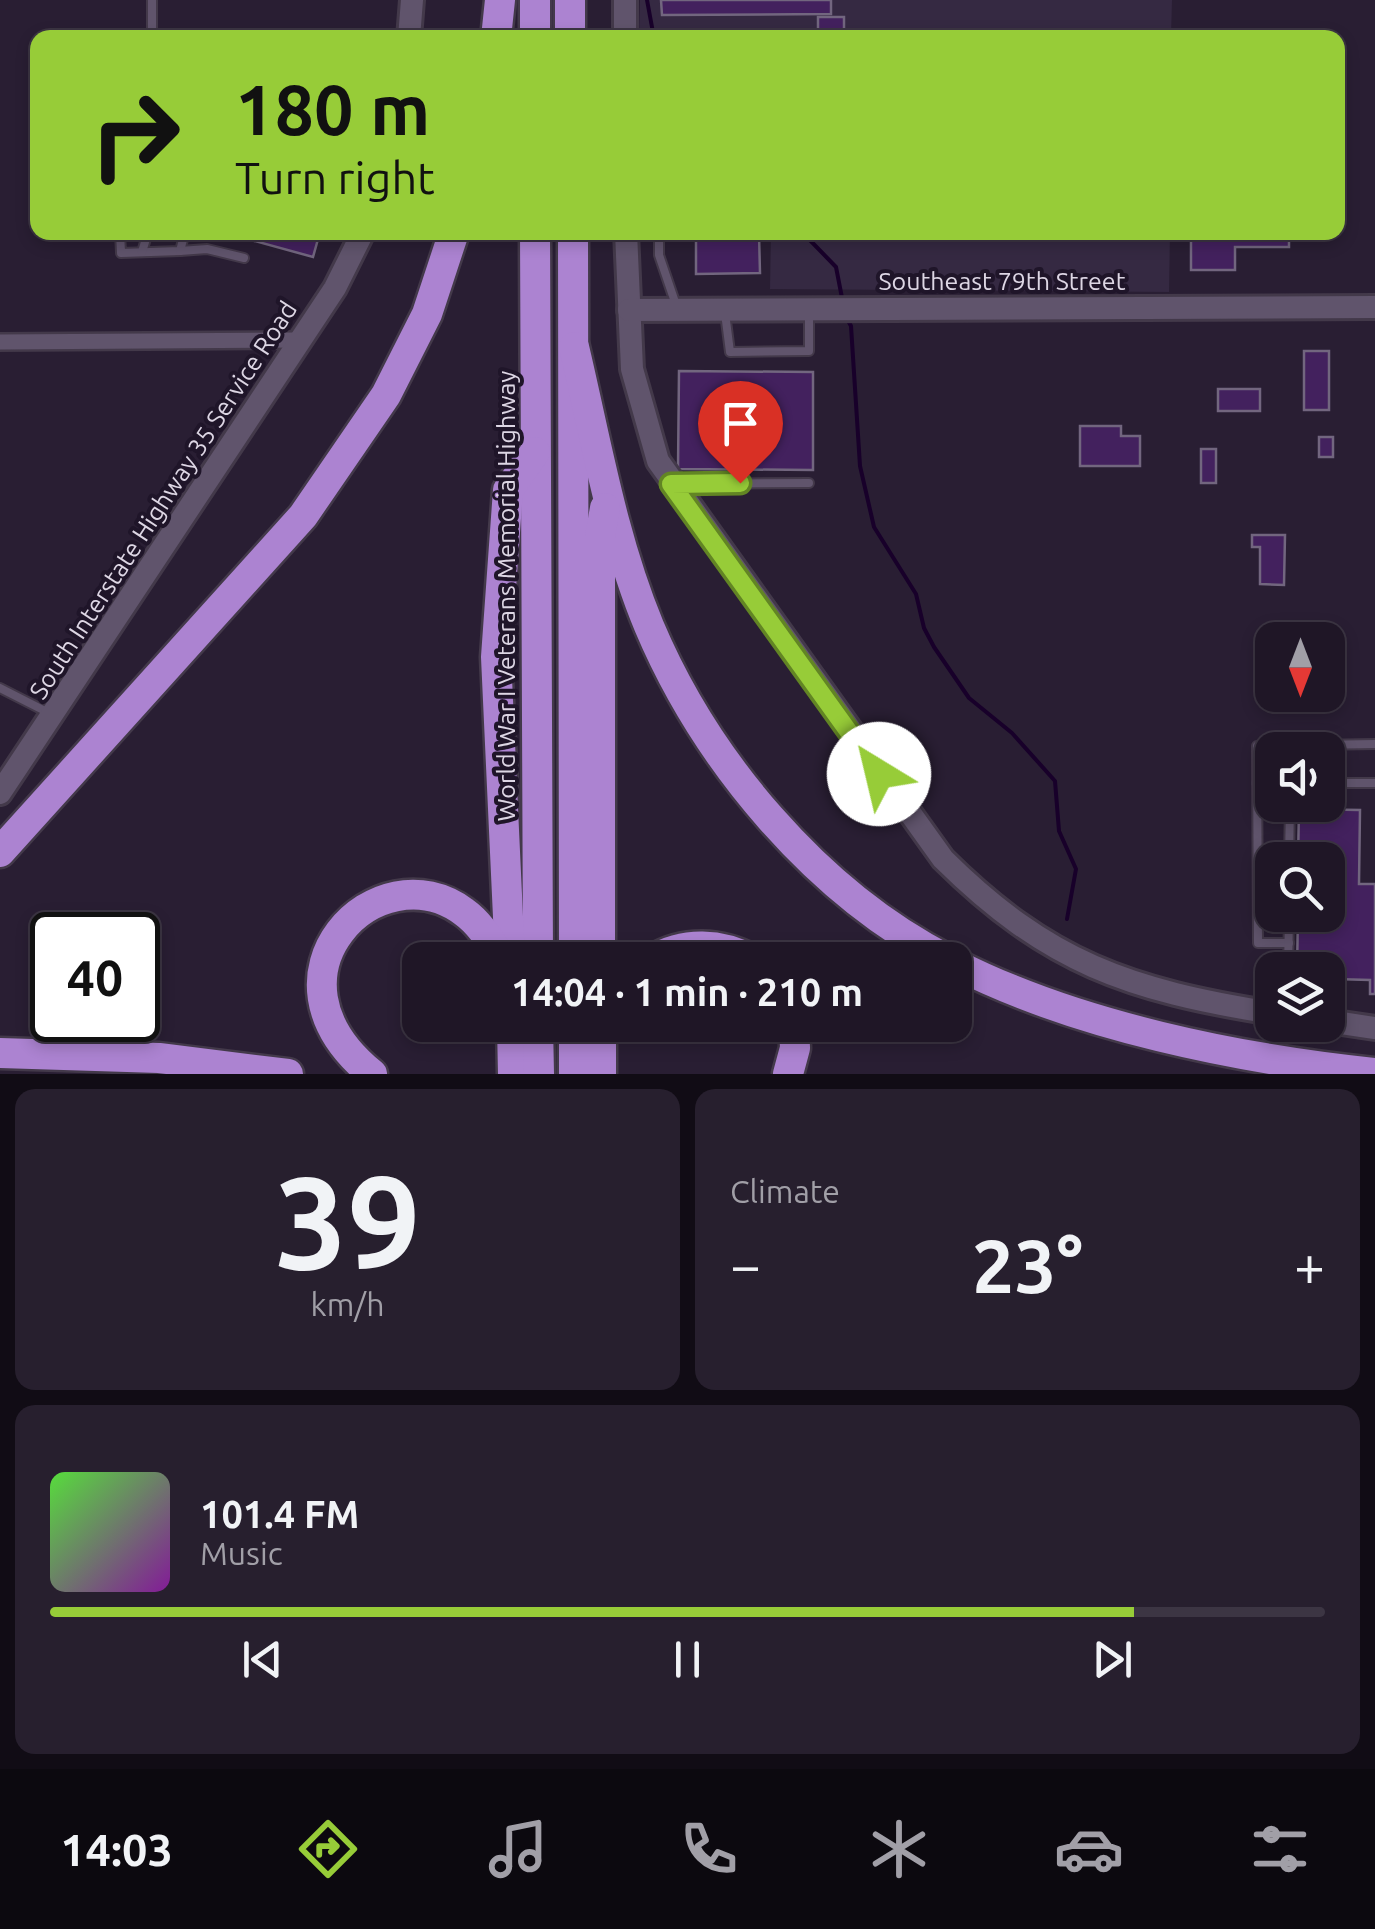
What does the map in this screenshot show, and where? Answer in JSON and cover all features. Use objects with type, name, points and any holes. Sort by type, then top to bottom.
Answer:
[{"type":"highway","points":[[497,30],[500,0]]},
{"type":"highway","points":[[536,0],[536,30]]},
{"type":"highway","points":[[570,0],[570,30]]},
{"type":"highway","points":[[0,852],[303,516],[386,395],[427,314],[451,240]]},
{"type":"highway","name":"World War I Veterans Memorial Highway","points":[[535,240],[538,942]]},
{"type":"highway","points":[[573,240],[574,942]]},
{"type":"highway","points":[[574,347],[608,492],[649,626],[722,755],[783,832],[847,891],[916,942]]},
{"type":"highway","points":[[506,942],[496,658],[508,490],[535,452]]},
{"type":"highway","points":[[600,942],[600,537],[608,492]]},
{"type":"highway","points":[[372,1074],[339,1043],[321,995],[330,947],[353,918],[401,897],[433,898],[463,911],[491,942]]},
{"type":"highway","points":[[972,972],[1050,1006],[1098,1020],[1313,1066],[1375,1073]]},
{"type":"highway","points":[[512,1042],[513,1074]]},
{"type":"highway","points":[[538,1042],[538,1074]]},
{"type":"highway","points":[[574,1042],[574,1074]]},
{"type":"highway","points":[[788,1074],[795,1042]]},
{"type":"highway","points":[[0,1053],[159,1058],[288,1074]]},
{"type":"street","points":[[410,30],[412,0]]},
{"type":"street","points":[[624,30],[625,0]]},
{"type":"street","name":"South Interstate Highway 35 Service Road","points":[[0,793],[301,340],[358,240]]},
{"type":"street","points":[[626,240],[638,400],[671,484],[922,834],[983,899],[1035,939],[1079,962],[1162,993],[1255,1010]]},
{"type":"street","name":"Southeast 79th Street","points":[[629,310],[1375,307]]},
{"type":"street","points":[[0,342],[301,340]]},
{"type":"street","points":[[1345,1024],[1375,1028]]},
{"type":"lane","points":[[152,0],[152,30]]},
{"type":"lane","points":[[120,240],[121,252],[207,250],[244,258]]},
{"type":"lane","points":[[142,252],[146,240]]},
{"type":"lane","points":[[180,251],[183,240]]},
{"type":"lane","points":[[660,240],[659,256],[678,310]]},
{"type":"lane","points":[[725,310],[730,352],[809,351],[809,309]]},
{"type":"lane","points":[[671,484],[809,483]]},
{"type":"lane","points":[[0,688],[53,716]]},
{"type":"lane","points":[[1345,745],[1375,744]]},
{"type":"lane","points":[[1345,783],[1375,783]]},
{"type":"lane","points":[[1257,822],[1258,943],[1288,943]]},
{"type":"lane","points":[[1288,932],[1288,952]]},
{"type":"shaded area","points":[[640,0],[1172,0],[1171,30],[639,30]]},
{"type":"shaded area","points":[[771,240],[1170,240],[1169,292],[770,289]]},
{"type":"building","points":[[661,0],[831,0],[831,14],[662,15]]},
{"type":"building","points":[[818,17],[844,17],[844,30],[818,30]]},
{"type":"building","points":[[251,240],[318,240],[313,257]]},
{"type":"building","points":[[696,240],[759,240],[760,273],[696,274]]},
{"type":"building","points":[[1191,240],[1289,240],[1289,247],[1235,247],[1235,270],[1191,270]]},
{"type":"building","points":[[1304,351],[1329,351],[1329,410],[1304,410]]},
{"type":"building","points":[[679,371],[813,372],[813,470],[678,469]]},
{"type":"building","points":[[1218,389],[1260,389],[1260,411],[1218,411]]},
{"type":"building","points":[[1080,426],[1121,426],[1121,436],[1140,436],[1140,466],[1080,466]]},
{"type":"building","points":[[1319,437],[1333,437],[1333,457],[1319,457]]},
{"type":"building","points":[[1201,449],[1216,449],[1216,483],[1201,483]]},
{"type":"building","points":[[1252,535],[1285,535],[1284,585],[1260,584],[1260,547],[1252,547]]},
{"type":"building","points":[[1345,810],[1360,810],[1359,884],[1375,884],[1375,994],[1370,994],[1370,980],[1345,979],[1345,952],[1297,952],[1298,932],[1345,932],[1345,842],[1298,842],[1299,822],[1345,822]]},
{"type":"waterway","points":[[647,0],[653,30]]},
{"type":"waterway","points":[[810,240],[836,267],[843,303]]},
{"type":"waterway","points":[[846,317],[851,326],[860,466],[874,527],[916,594],[924,628],[934,647],[969,698],[1012,733],[1055,781],[1059,831],[1076,869],[1067,919]]},
{"type":"route","points":[[740,483],[671,484],[879,774]]}]
